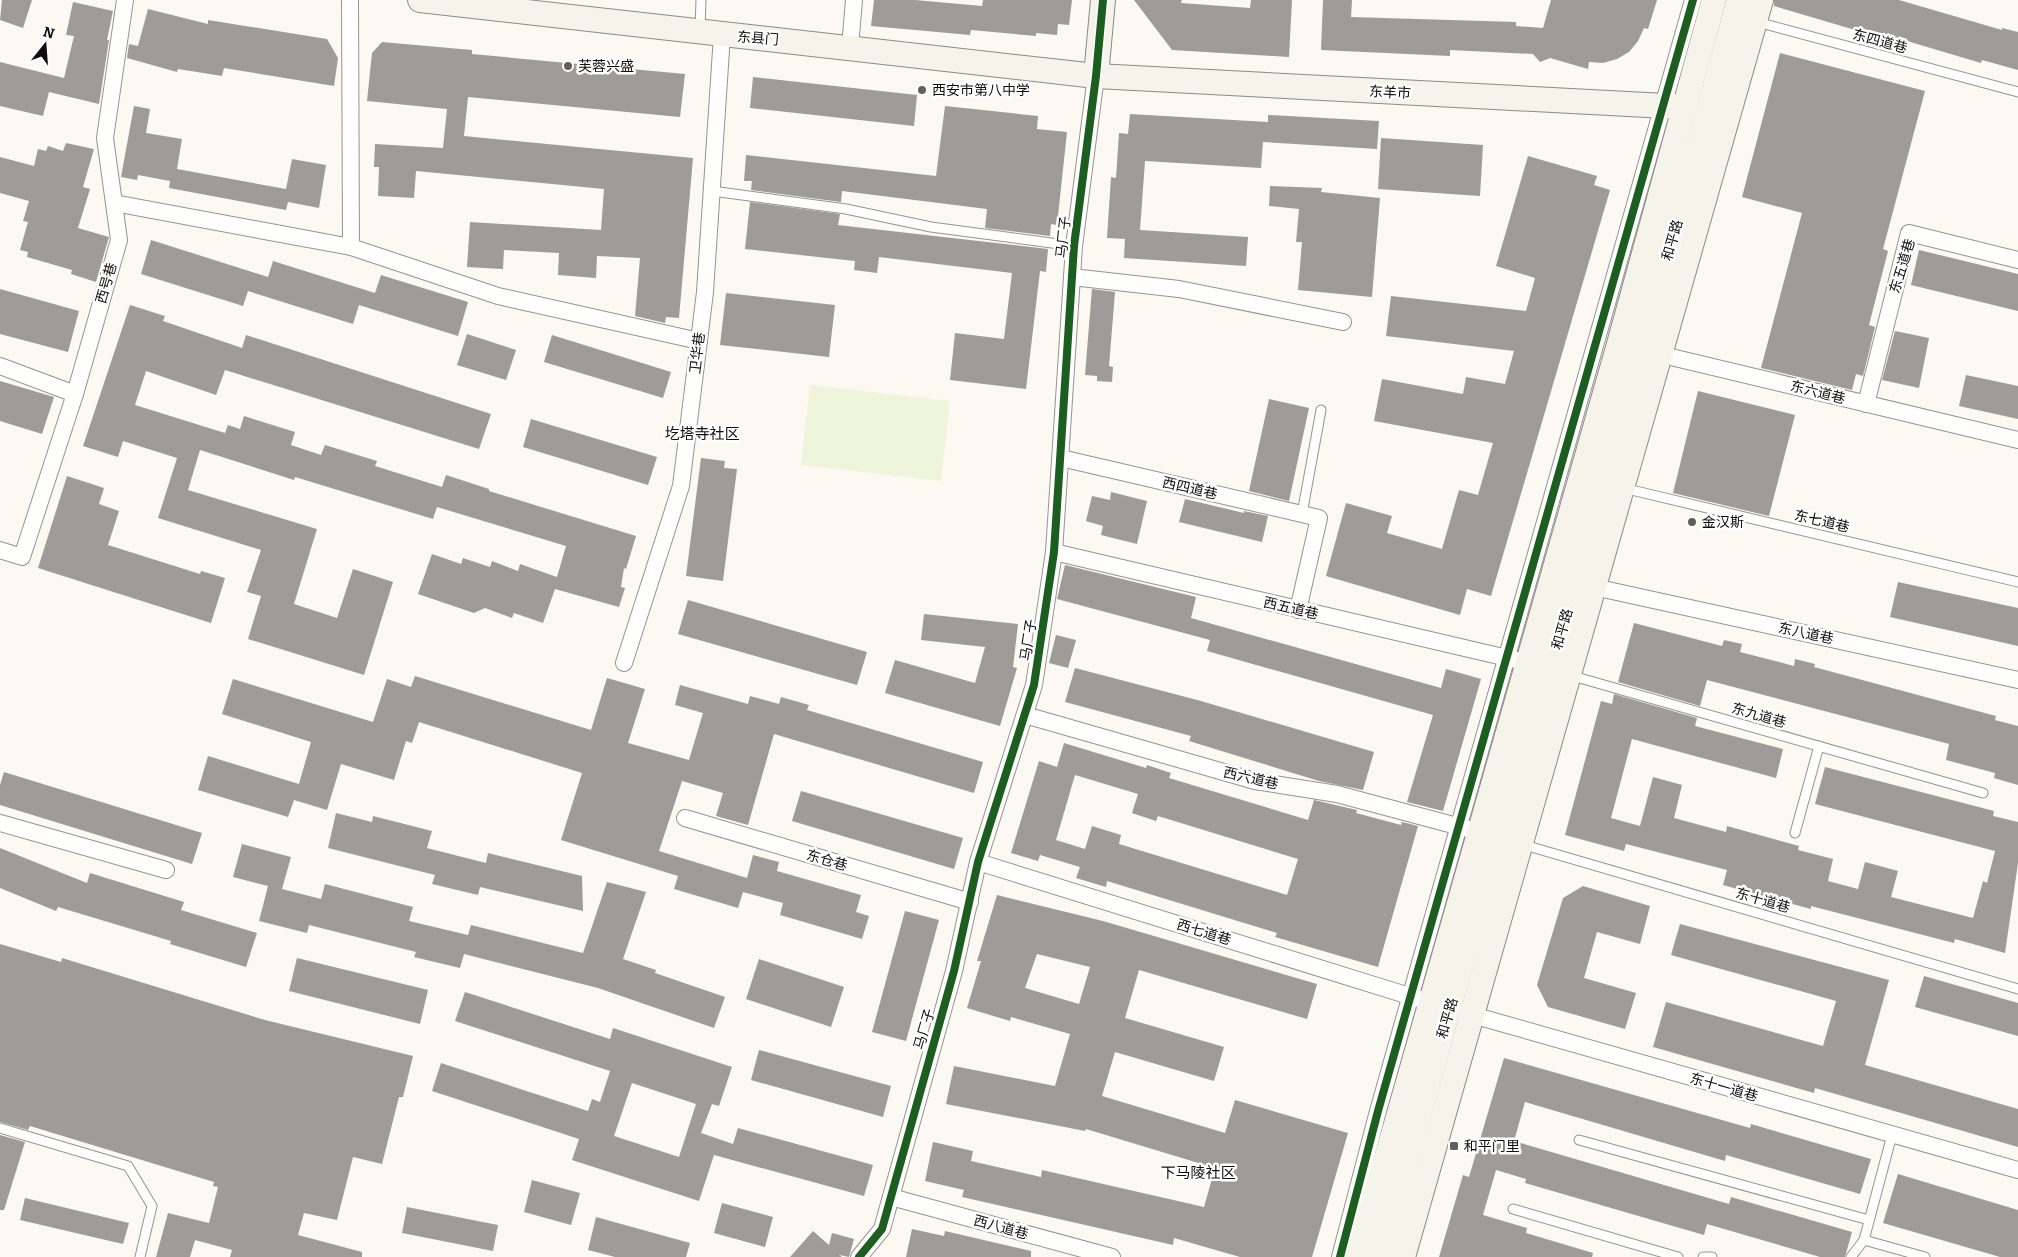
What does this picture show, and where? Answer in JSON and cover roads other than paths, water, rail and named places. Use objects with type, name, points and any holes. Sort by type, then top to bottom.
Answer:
[{"type":"main road","name":"东县门","points":[[420,0],[1096,76]]},
{"type":"main road","name":"马厂子","points":[[1096,76],[1103,0]]},
{"type":"main road","name":"和平路","points":[[1358,1257],[1496,837],[1619,344],[1674,106],[1714,0]]},
{"type":"main road","name":"和平路","points":[[1538,667],[1650,352],[1747,12]]},
{"type":"main road","name":"东羊市","points":[[1096,76],[1674,106]]},
{"type":"main road","points":[[1403,1257],[1440,1006],[1496,837],[1538,667],[1594,587],[1620,488],[1650,352]]},
{"type":"main road","name":"和平路","points":[[1379,1257],[1440,1006]]},
{"type":"street","name":"西号巷","points":[[0,550],[22,557],[75,394],[119,240],[106,138],[126,0]]},
{"type":"street","points":[[350,0],[351,247]]},
{"type":"street","points":[[850,47],[854,0]]},
{"type":"street","points":[[1538,667],[1674,106],[1693,0]]},
{"type":"street","name":"卫华巷","points":[[624,663],[680,486],[705,292],[712,191],[711,34]]},
{"type":"street","name":"马厂子","points":[[859,1257],[882,1229],[954,971],[978,862],[1034,684],[1054,552],[1074,246],[1096,76]]},
{"type":"street","points":[[114,203],[351,247],[498,296],[699,341]]},
{"type":"street","name":"东五道巷","points":[[1866,404],[1909,233],[2018,260]]},
{"type":"street","points":[[1072,277],[1179,289],[1342,322]]},
{"type":"street","name":"东六道巷","points":[[1619,344],[2018,440]]},
{"type":"street","points":[[0,366],[75,394]]},
{"type":"street","name":"西四道巷","points":[[1060,458],[1319,518],[1298,610]]},
{"type":"street","name":"西五道巷","points":[[1054,552],[1538,667]]},
{"type":"street","name":"东八道巷","points":[[1594,587],[2018,680]]},
{"type":"street","name":"西六道巷","points":[[1025,715],[1255,780],[1337,794],[1496,837]]},
{"type":"street","name":"东仓巷","points":[[684,818],[970,902]]},
{"type":"street","points":[[0,824],[166,870]]},
{"type":"street","name":"西七道巷","points":[[978,862],[1440,1006]]},
{"type":"street","points":[[1340,1257],[1440,1006]]},
{"type":"street","name":"东十一道巷","points":[[1440,1006],[2018,1170]]},
{"type":"street","name":"西八道巷","points":[[891,1197],[1112,1257]]},
{"type":"lane","points":[[701,0],[711,34]]},
{"type":"lane","name":"东四道巷","points":[[1747,12],[2018,92]]},
{"type":"lane","points":[[712,191],[846,209],[931,227],[1074,246]]},
{"type":"lane","points":[[1302,514],[1321,410]]},
{"type":"lane","name":"东七道巷","points":[[1620,488],[2018,582]]},
{"type":"lane","name":"东九道巷","points":[[1538,667],[1983,793]]},
{"type":"lane","points":[[1796,832],[1818,746]]},
{"type":"lane","name":"东十道巷","points":[[1496,837],[2018,989]]},
{"type":"lane","points":[[0,1128],[128,1166],[152,1206],[140,1257]]},
{"type":"lane","points":[[1852,1257],[1864,1240],[1892,1135]]},
{"type":"lane","points":[[1579,1140],[1869,1220]]},
{"type":"lane","points":[[1513,1209],[1678,1257]]},
{"type":"lane","points":[[1864,1240],[1924,1257]]},
{"type":"lane","points":[[1704,1257],[1712,1257]]},
{"type":"place","name":"芙蓉兴盛","points":[[568,66]]},
{"type":"place","name":"西安市第八中学","points":[[922,90]]},
{"type":"place","name":"金汉斯","points":[[1692,522]]},
{"type":"place","name":"和平门里","points":[[1454,1146]]},
{"type":"district","name":"圪塔寺社区","points":[[702,434]]},
{"type":"district","name":"下马陵社区","points":[[1198,1173]]}]
